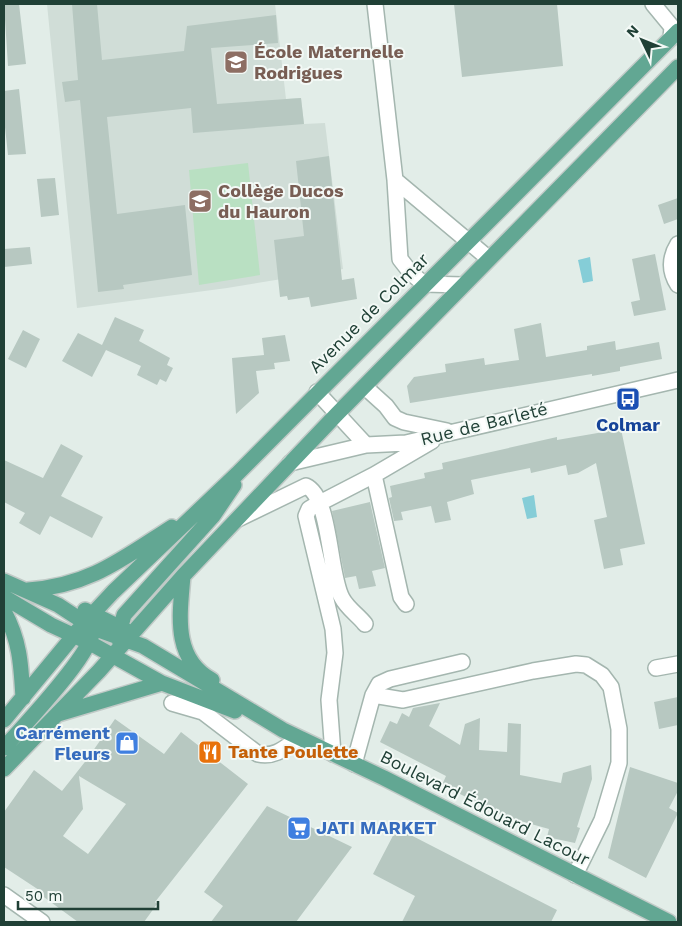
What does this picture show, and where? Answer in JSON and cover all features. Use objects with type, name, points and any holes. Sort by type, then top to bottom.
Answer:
[{"type":"main road","name":"Avenue de Colmar","points":[[87,630],[204,506],[674,34]]},
{"type":"main road","points":[[4,769],[122,640],[337,414],[365,388],[488,258],[678,67]]},
{"type":"main road","points":[[122,640],[124,615],[213,516],[234,488],[237,474]]},
{"type":"main road","points":[[26,590],[55,588],[81,580],[125,558],[204,506]]},
{"type":"main road","points":[[183,576],[179,628],[182,642],[192,662],[208,678],[260,711],[283,730]]},
{"type":"main road","name":"Boulevard Édouard Lacour","points":[[4,581],[26,590],[87,630]]},
{"type":"main road","name":"Boulevard Édouard Lacour","points":[[4,597],[51,625],[87,630],[122,640],[215,690],[283,730],[669,922]]},
{"type":"main road","points":[[4,611],[17,639],[20,652],[23,698]]},
{"type":"main road","points":[[4,720],[87,630]]},
{"type":"main road","points":[[4,748],[69,673],[87,630]]},
{"type":"main road","name":"Boulevard Édouard Lacour","points":[[122,640],[130,663],[144,674],[162,683],[174,700],[283,730]]},
{"type":"main road","points":[[54,715],[162,683]]},
{"type":"street","points":[[376,4],[395,180],[400,259],[411,273],[424,284],[462,285]]},
{"type":"street","points":[[653,4],[672,27],[674,34]]},
{"type":"street","points":[[395,180],[488,258]]},
{"type":"street","points":[[678,244],[672,255],[671,267],[678,285]]},
{"type":"street","name":"Rue de Barleté","points":[[290,463],[366,445],[406,443],[678,380]]},
{"type":"street","points":[[365,388],[395,418],[404,422],[449,432]]},
{"type":"street","points":[[317,392],[366,445]]},
{"type":"street","points":[[333,754],[329,700],[335,653],[333,629],[306,516],[309,509],[374,475],[449,432]]},
{"type":"street","points":[[374,475],[401,597],[406,604]]},
{"type":"street","points":[[238,519],[306,486],[311,488],[320,503],[341,598],[365,624]]},
{"type":"street","points":[[354,764],[373,694],[379,684],[390,679],[462,662]]},
{"type":"street","points":[[373,694],[403,700],[533,671],[576,664],[586,665],[602,675],[611,687],[620,729],[620,763],[602,820],[575,874]]},
{"type":"street","points":[[656,668],[678,664]]},
{"type":"street","points":[[174,700],[203,712],[258,754],[270,755],[299,738]]},
{"type":"street","points":[[4,895],[42,922]]},
{"type":"shaded area","name":"Collège Ducos du Hauron","points":[[47,4],[275,4],[286,99],[301,98],[304,124],[325,123],[343,269],[227,288],[77,308]]},
{"type":"green space","points":[[248,163],[260,275],[199,285],[189,170]]},
{"type":"water","points":[[590,257],[593,281],[583,283],[578,260]]},
{"type":"water","points":[[534,495],[537,517],[527,519],[522,498]]},
{"type":"building","points":[[4,4],[19,4],[26,64],[8,66]]},
{"type":"building","points":[[72,4],[97,4],[102,60],[184,51],[187,26],[276,15],[278,43],[211,48],[217,104],[301,98],[304,124],[193,133],[191,108],[107,117],[117,214],[185,205],[192,275],[123,285],[124,289],[98,292],[80,100],[65,102],[62,82],[78,80]]},
{"type":"building","points":[[454,4],[557,4],[563,66],[462,77]]},
{"type":"building","points":[[19,89],[26,154],[8,155],[4,118],[4,91]]},
{"type":"building","points":[[329,156],[342,280],[354,278],[357,299],[311,307],[309,297],[288,300],[287,296],[280,297],[274,240],[304,236],[296,161]]},
{"type":"building","points":[[55,178],[59,215],[41,217],[37,179]]},
{"type":"building","points":[[678,198],[678,219],[664,224],[658,205]]},
{"type":"building","points":[[30,247],[32,264],[4,267],[4,249]]},
{"type":"building","points":[[655,254],[666,310],[634,316],[631,302],[640,300],[632,259]]},
{"type":"building","points":[[115,317],[144,330],[139,341],[170,358],[167,365],[173,368],[166,382],[160,379],[157,385],[137,375],[141,366],[106,350],[92,377],[62,361],[78,333],[102,345]]},
{"type":"building","points":[[541,323],[546,357],[587,350],[587,346],[615,341],[616,350],[659,342],[662,359],[620,367],[620,371],[592,376],[592,374],[410,403],[407,386],[414,377],[446,372],[445,364],[484,358],[485,365],[519,360],[514,329]]},
{"type":"building","points":[[23,330],[40,339],[26,368],[8,359]]},
{"type":"building","points":[[285,335],[290,361],[274,363],[275,369],[256,371],[259,393],[236,414],[232,358],[264,355],[262,338]]},
{"type":"building","points":[[621,429],[645,544],[620,549],[623,565],[604,569],[594,520],[607,517],[596,463],[578,473],[568,475],[566,465],[531,473],[530,468],[471,480],[474,494],[447,502],[451,520],[435,523],[431,506],[401,512],[403,520],[394,521],[389,498],[392,497],[390,486],[425,478],[424,473],[443,469],[442,463],[557,437],[557,440]]},
{"type":"building","points":[[61,444],[83,456],[61,496],[103,517],[92,538],[50,516],[40,535],[19,523],[25,513],[4,502],[4,460],[43,478]]},
{"type":"building","points":[[370,502],[385,568],[372,571],[376,586],[359,589],[356,576],[345,578],[332,511]]},
{"type":"building","points":[[678,697],[678,725],[659,729],[654,702]]},
{"type":"building","points":[[440,703],[429,726],[460,745],[465,724],[480,718],[479,750],[507,752],[508,723],[521,724],[520,775],[561,783],[563,773],[591,765],[592,779],[577,827],[580,828],[575,843],[547,837],[549,829],[506,817],[442,785],[446,776],[380,742],[390,721],[397,724],[402,713],[409,717],[413,708]]},
{"type":"building","points":[[115,719],[164,754],[181,732],[248,784],[155,902],[157,904],[144,922],[78,922],[37,892],[39,890],[4,867],[4,812],[34,770],[62,791]],"holes":[[[79,776],[126,804],[88,854],[63,836],[83,809]]]},
{"type":"building","points":[[630,767],[678,783],[678,791],[669,808],[678,813],[646,878],[608,858]]},
{"type":"building","points":[[267,806],[352,847],[296,922],[211,922],[223,906],[204,892]]},
{"type":"building","points":[[397,828],[557,910],[551,922],[402,922],[415,896],[373,874]]},
{"type":"place","name":"École Maternelle Rodrigues","points":[[236,62]]},
{"type":"place","name":"Collège Ducos du Hauron","points":[[200,201]]},
{"type":"place","name":"Colmar","points":[[628,399]]},
{"type":"place","name":"Carrément Fleurs","points":[[127,743]]},
{"type":"place","name":"Tante Poulette","points":[[210,752]]},
{"type":"place","name":"JATI MARKET","points":[[299,828]]}]
